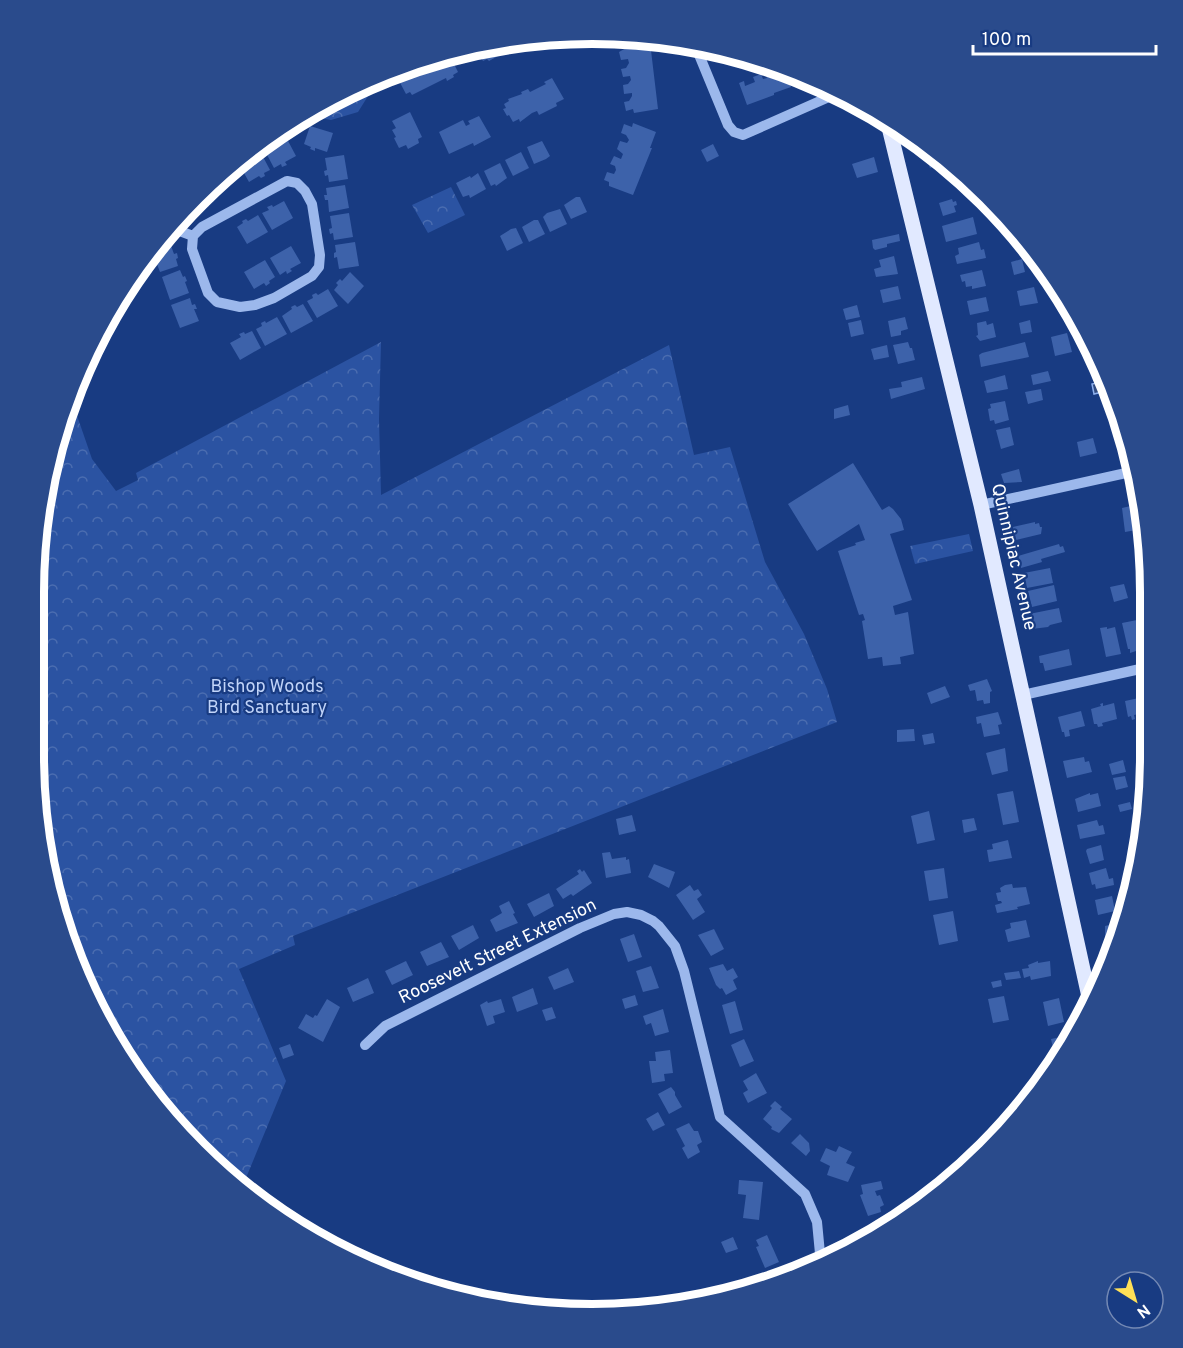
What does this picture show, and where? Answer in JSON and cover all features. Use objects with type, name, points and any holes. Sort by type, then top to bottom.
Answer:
[{"type":"main road","name":"Quinnipiac Avenue","points":[[889,132],[981,505],[1087,989]]},
{"type":"street","points":[[699,54],[728,125],[734,132],[743,135],[828,97]]},
{"type":"street","points":[[287,182],[297,183],[305,191],[312,204],[320,255],[319,267],[312,276],[274,298],[255,305],[240,307],[217,302],[208,294],[192,249],[193,237],[202,227],[272,189],[287,182]]},
{"type":"street","points":[[178,231],[193,237]]},
{"type":"street","points":[[981,505],[1126,473]]},
{"type":"street","points":[[1023,695],[1140,669]]},
{"type":"street","name":"Roosevelt Street Extension","points":[[365,1045],[385,1026],[580,928],[614,914],[627,912],[641,915],[659,926],[675,946],[684,971],[720,1117],[805,1194],[817,1221],[820,1254]]},
{"type":"green space","points":[[372,89],[358,112],[331,120],[317,117]]},
{"type":"green space","points":[[451,187],[465,215],[428,233],[412,205]]},
{"type":"green space","name":"Bishop Woods Bird Sanctuary","points":[[381,342],[379,419],[381,495],[669,345],[694,455],[730,447],[765,562],[804,634],[827,689],[837,722],[293,936],[295,945],[239,969],[286,1081],[245,1181],[179,1118],[136,1061],[117,1030],[85,966],[73,933],[62,898],[48,828],[44,756],[45,556],[54,485],[75,410],[92,459],[116,491],[138,480],[136,473]]},
{"type":"green space","points":[[969,534],[973,551],[915,564],[910,546]]},
{"type":"shaded area","points":[[1098,383],[1102,392],[1094,394],[1092,384]]},
{"type":"building","points":[[625,45],[651,47],[658,109],[634,113],[633,109],[626,111],[624,102],[629,101],[632,93],[624,94],[623,85],[628,84],[631,80],[630,76],[623,77],[621,69],[626,68],[629,63],[628,59],[621,60],[619,52],[626,48]]},
{"type":"building","points":[[504,51],[489,61],[487,59],[483,61],[480,55]]},
{"type":"building","points":[[453,61],[458,72],[453,75],[454,77],[447,81],[446,78],[412,95],[410,92],[406,94],[398,79]]},
{"type":"building","points":[[761,74],[763,79],[767,78],[766,76],[771,74],[796,83],[774,95],[747,105],[739,83],[744,81],[745,86],[755,82],[753,77]]},
{"type":"building","points":[[552,78],[564,99],[556,103],[557,106],[539,115],[537,111],[532,113],[520,122],[519,119],[513,122],[509,115],[507,116],[503,109],[506,108],[504,104],[509,101],[508,99],[528,89],[530,92],[546,84],[544,82]]},
{"type":"building","points":[[410,112],[422,137],[418,139],[419,143],[408,149],[406,145],[399,148],[394,138],[396,137],[392,130],[396,128],[392,121]]},
{"type":"building","points":[[479,116],[491,137],[474,146],[473,143],[449,154],[439,132],[463,120],[466,126],[470,124],[468,121]]},
{"type":"building","points":[[633,123],[656,132],[633,195],[609,186],[609,182],[604,180],[607,172],[614,174],[616,170],[615,166],[610,164],[614,156],[621,159],[623,154],[617,149],[620,141],[627,143],[629,140],[621,133],[624,124],[632,127]]},
{"type":"building","points":[[310,126],[333,133],[327,152],[315,148],[315,151],[304,144]]},
{"type":"building","points":[[287,139],[296,156],[285,162],[287,165],[282,167],[281,164],[274,168],[265,152]]},
{"type":"building","points":[[542,141],[550,156],[534,164],[527,147]]},
{"type":"building","points":[[713,144],[719,156],[707,162],[701,150]]},
{"type":"building","points":[[521,152],[529,168],[513,176],[505,160]]},
{"type":"building","points":[[262,154],[270,170],[264,173],[265,176],[261,178],[259,176],[249,182],[242,170]]},
{"type":"building","points":[[344,155],[348,179],[329,182],[328,175],[325,176],[324,171],[327,170],[325,158]]},
{"type":"building","points":[[874,157],[878,172],[857,178],[852,164]]},
{"type":"building","points":[[927,159],[936,166],[930,168]]},
{"type":"building","points":[[500,163],[507,178],[496,186],[495,184],[491,186],[484,171]]},
{"type":"building","points":[[478,173],[486,189],[470,198],[469,195],[463,197],[456,183]]},
{"type":"building","points":[[345,185],[349,208],[329,212],[328,200],[325,200],[324,195],[327,195],[326,188]]},
{"type":"building","points":[[212,197],[214,201],[205,209],[203,206],[201,207]]},
{"type":"building","points":[[580,197],[587,212],[571,219],[564,205]]},
{"type":"building","points":[[952,199],[953,202],[956,201],[957,205],[954,206],[956,212],[943,216],[939,203]]},
{"type":"building","points":[[284,201],[293,218],[272,230],[262,213],[269,210],[267,207],[272,205],[273,207]]},
{"type":"building","points":[[560,209],[567,224],[550,232],[543,217],[547,213]]},
{"type":"building","points":[[349,213],[353,237],[334,240],[333,233],[330,234],[329,229],[332,228],[330,216]]},
{"type":"building","points":[[258,215],[268,232],[247,244],[237,227],[243,223],[242,221],[246,219],[248,221]]},
{"type":"building","points":[[973,217],[977,234],[946,242],[942,226]]},
{"type":"building","points":[[538,220],[545,234],[529,242],[522,227]]},
{"type":"building","points":[[516,228],[523,243],[507,251],[500,236]]},
{"type":"building","points":[[899,234],[900,241],[887,244],[887,247],[875,250],[873,248],[872,240]]},
{"type":"building","points":[[355,242],[359,266],[339,269],[337,257],[334,258],[335,245]]},
{"type":"building","points":[[979,242],[986,258],[957,264],[955,256],[959,254],[958,248]]},
{"type":"building","points":[[170,243],[174,254],[177,253],[178,266],[160,272],[155,260]]},
{"type":"building","points":[[291,246],[301,263],[290,269],[292,271],[287,274],[286,271],[280,275],[270,258]]},
{"type":"building","points":[[894,256],[898,274],[876,277],[874,269],[881,267],[879,260]]},
{"type":"building","points":[[1022,259],[1025,272],[1014,275],[1011,262]]},
{"type":"building","points":[[265,260],[275,277],[266,286],[264,283],[254,289],[244,272]]},
{"type":"building","points":[[180,270],[187,281],[185,282],[189,293],[170,300],[162,277]]},
{"type":"building","points":[[982,270],[986,286],[972,289],[972,286],[966,287],[960,275]]},
{"type":"building","points":[[350,272],[364,286],[348,304],[334,290],[338,285],[336,283],[340,279],[342,281]]},
{"type":"building","points":[[898,286],[901,299],[883,303],[880,290]]},
{"type":"building","points":[[1034,287],[1038,303],[1020,306],[1017,291]]},
{"type":"building","points":[[328,289],[338,306],[317,318],[307,301],[313,298],[312,295],[316,293],[318,295]]},
{"type":"building","points":[[986,297],[989,311],[970,315],[967,301]]},
{"type":"building","points":[[190,298],[192,305],[195,304],[197,309],[194,309],[199,321],[180,328],[171,305]]},
{"type":"building","points":[[303,304],[313,321],[291,333],[282,316],[292,309],[291,307]]},
{"type":"building","points":[[857,305],[860,317],[846,320],[843,309]]},
{"type":"building","points":[[277,317],[287,334],[265,346],[256,329],[262,326],[261,323]]},
{"type":"building","points":[[905,317],[908,329],[901,331],[901,335],[891,337],[888,321]]},
{"type":"building","points":[[861,320],[864,334],[851,337],[848,323]]},
{"type":"building","points":[[1030,320],[1032,332],[1021,334],[1019,323]]},
{"type":"building","points":[[986,321],[987,325],[993,323],[996,337],[980,341],[976,336],[978,335],[977,323]]},
{"type":"building","points":[[252,331],[261,348],[240,360],[230,343],[241,337],[239,334]]},
{"type":"building","points":[[1067,333],[1072,352],[1055,356],[1051,337]]},
{"type":"building","points":[[908,342],[915,360],[898,364],[893,345]]},
{"type":"building","points":[[1025,342],[1029,357],[981,367],[979,355],[982,353]]},
{"type":"building","points":[[887,345],[889,357],[874,360],[871,349]]},
{"type":"building","points":[[1048,371],[1051,381],[1033,385],[1031,375]]},
{"type":"building","points":[[1005,375],[1008,389],[987,393],[984,381]]},
{"type":"building","points":[[922,377],[925,389],[891,399],[889,389],[902,387],[901,382]]},
{"type":"building","points":[[1041,389],[1043,400],[1028,404],[1025,392]]},
{"type":"building","points":[[1005,401],[1009,420],[995,424],[994,420],[990,421],[988,409],[991,408],[990,404]]},
{"type":"building","points":[[848,405],[850,415],[834,419],[834,409]]},
{"type":"building","points":[[1010,427],[1014,445],[1001,449],[996,430]]},
{"type":"building","points":[[1093,438],[1097,453],[1080,457],[1077,442]]},
{"type":"building","points":[[853,463],[882,510],[889,506],[893,509],[901,519],[904,530],[890,534],[912,600],[893,606],[895,615],[908,612],[914,654],[900,657],[901,664],[883,666],[882,657],[868,659],[862,621],[865,620],[863,614],[859,615],[838,551],[865,540],[859,524],[817,551],[788,504]]},
{"type":"building","points":[[1019,469],[1022,482],[1004,483],[1001,474]]},
{"type":"building","points":[[1133,506],[1136,530],[1125,532],[1122,508]]},
{"type":"building","points":[[1035,522],[1042,527],[1041,534],[1016,540],[1013,527]]},
{"type":"building","points":[[1059,544],[1060,547],[1063,546],[1065,552],[1021,568],[1018,556]]},
{"type":"building","points":[[1050,568],[1053,583],[1027,588],[1024,573]]},
{"type":"building","points":[[1124,584],[1128,598],[1114,602],[1110,587]]},
{"type":"building","points":[[1054,585],[1057,601],[1032,607],[1028,591]]},
{"type":"building","points":[[1059,608],[1062,622],[1032,629],[1029,614]]},
{"type":"building","points":[[1137,620],[1140,633],[1139,650],[1130,653],[1122,623]]},
{"type":"building","points":[[1107,627],[1107,629],[1115,627],[1121,654],[1106,657],[1100,628]]},
{"type":"building","points":[[1069,649],[1072,665],[1045,671],[1039,656]]},
{"type":"building","points":[[987,679],[992,691],[990,692],[990,703],[984,704],[983,700],[977,701],[975,690],[970,691],[968,685]]},
{"type":"building","points":[[945,686],[950,697],[931,704],[927,693]]},
{"type":"building","points":[[1140,698],[1140,714],[1134,715],[1135,719],[1128,717],[1125,701]]},
{"type":"building","points":[[1103,703],[1103,706],[1114,703],[1117,719],[1102,723],[1103,726],[1098,727],[1094,724],[1091,709]]},
{"type":"building","points":[[1081,711],[1085,726],[1069,730],[1070,736],[1065,737],[1058,717]]},
{"type":"building","points":[[998,712],[1002,724],[998,725],[1000,734],[984,737],[981,723],[977,724],[976,717]]},
{"type":"building","points":[[914,729],[915,741],[897,742],[897,730]]},
{"type":"building","points":[[933,733],[935,743],[924,745],[922,735]]},
{"type":"building","points":[[1005,748],[1008,771],[992,775],[986,753]]},
{"type":"building","points":[[1084,757],[1085,762],[1089,761],[1092,772],[1067,778],[1063,761]]},
{"type":"building","points":[[1123,760],[1126,772],[1112,775],[1109,764]]},
{"type":"building","points":[[1125,776],[1128,787],[1116,790],[1113,778]]},
{"type":"building","points":[[1013,791],[1019,822],[1003,825],[997,794]]},
{"type":"building","points":[[1090,793],[1090,795],[1098,793],[1101,806],[1078,812],[1075,799]]},
{"type":"building","points":[[1130,802],[1132,809],[1120,812],[1118,805]]},
{"type":"building","points":[[929,811],[935,840],[917,844],[911,816]]},
{"type":"building","points":[[632,815],[636,831],[619,835],[616,819]]},
{"type":"building","points":[[974,818],[977,830],[964,833],[962,820]]},
{"type":"building","points":[[1097,820],[1099,826],[1103,825],[1105,834],[1080,839],[1077,825]]},
{"type":"building","points":[[1008,840],[1012,858],[989,862],[987,850],[993,849],[992,844]]},
{"type":"building","points":[[1101,845],[1104,860],[1090,864],[1087,849]]},
{"type":"building","points":[[610,852],[612,859],[626,857],[626,860],[629,859],[631,873],[606,878],[602,853]]},
{"type":"building","points":[[654,864],[675,872],[669,888],[648,877]]},
{"type":"building","points":[[944,868],[948,898],[929,901],[924,871]]},
{"type":"building","points":[[1106,868],[1109,879],[1113,878],[1114,885],[1096,889],[1095,884],[1092,885],[1089,873]]},
{"type":"building","points":[[580,869],[582,872],[584,870],[592,883],[573,896],[571,894],[563,899],[556,889],[579,874],[577,871]]},
{"type":"building","points":[[1012,884],[1013,888],[1026,887],[1030,904],[997,913],[995,905],[1002,903],[998,901],[996,893],[1001,892],[1000,888],[1005,885]]},
{"type":"building","points":[[690,885],[694,891],[698,889],[702,895],[697,899],[705,912],[693,920],[676,895]]},
{"type":"building","points":[[549,893],[554,906],[534,917],[527,904]]},
{"type":"building","points":[[1112,896],[1115,911],[1098,915],[1095,900]]},
{"type":"building","points":[[509,901],[518,923],[496,932],[490,920],[502,913],[499,906]]},
{"type":"building","points":[[953,911],[958,941],[939,945],[933,915]]},
{"type":"building","points":[[1026,920],[1030,937],[1008,942],[1005,930],[1011,928],[1010,923]]},
{"type":"building","points":[[1113,924],[1108,939],[1105,937],[1105,926]]},
{"type":"building","points":[[473,925],[479,938],[459,950],[451,936]]},
{"type":"building","points":[[714,929],[724,949],[711,956],[698,935]]},
{"type":"building","points":[[634,934],[642,957],[628,962],[620,939]]},
{"type":"building","points":[[441,942],[449,957],[427,966],[420,952]]},
{"type":"building","points":[[406,961],[413,975],[392,985],[385,971]]},
{"type":"building","points":[[1038,961],[1038,963],[1050,961],[1051,976],[1031,980],[1030,976],[1024,978],[1022,969],[1029,968],[1028,965]]},
{"type":"building","points":[[723,964],[727,971],[733,968],[738,977],[733,980],[737,989],[726,995],[722,988],[716,985],[709,968]]},
{"type":"building","points":[[651,966],[659,988],[643,992],[636,971]]},
{"type":"building","points":[[568,968],[574,982],[554,990],[548,977]]},
{"type":"building","points":[[1019,971],[1021,978],[1006,980],[1004,973]]},
{"type":"building","points":[[368,978],[374,993],[353,1002],[347,988]]},
{"type":"building","points":[[1001,980],[1002,986],[993,988],[991,982]]},
{"type":"building","points":[[533,988],[538,1004],[517,1012],[512,997]]},
{"type":"building","points":[[635,995],[638,1005],[625,1009],[622,999]]},
{"type":"building","points":[[1004,996],[1009,1020],[993,1023],[988,999]]},
{"type":"building","points":[[1059,998],[1064,1022],[1048,1026],[1043,1002]]},
{"type":"building","points":[[327,999],[340,1007],[323,1042],[298,1028],[306,1014],[313,1018],[317,1016]]},
{"type":"building","points":[[501,999],[505,1012],[493,1016],[495,1023],[487,1026],[480,1005],[487,1001],[488,1003]]},
{"type":"building","points":[[735,1001],[743,1030],[730,1034],[722,1005]]},
{"type":"building","points":[[552,1007],[556,1018],[546,1021],[542,1010]]},
{"type":"building","points":[[663,1009],[669,1032],[655,1036],[651,1023],[646,1025],[643,1016]]},
{"type":"building","points":[[1062,1037],[1053,1050],[1051,1039]]},
{"type":"building","points":[[744,1039],[754,1061],[740,1067],[731,1045]]},
{"type":"building","points":[[290,1044],[294,1055],[283,1059],[279,1048]]},
{"type":"building","points":[[670,1050],[673,1073],[664,1074],[665,1081],[652,1083],[649,1061],[656,1061],[655,1052]]},
{"type":"building","points":[[756,1073],[767,1093],[748,1103],[743,1093],[748,1090],[743,1081]]},
{"type":"building","points":[[671,1087],[682,1107],[669,1114],[658,1094]]},
{"type":"building","points":[[775,1101],[782,1107],[780,1109],[792,1119],[779,1133],[771,1129],[772,1127],[763,1119]]},
{"type":"building","points":[[658,1112],[665,1125],[653,1131],[646,1119]]},
{"type":"building","points":[[689,1123],[694,1131],[698,1131],[702,1142],[697,1145],[700,1152],[688,1159],[682,1148],[685,1146],[676,1129]]},
{"type":"building","points":[[800,1134],[809,1143],[810,1151],[806,1156],[791,1143]]},
{"type":"building","points":[[839,1146],[852,1152],[846,1163],[855,1167],[848,1182],[827,1175],[830,1166],[820,1161],[826,1148],[836,1152]]},
{"type":"building","points":[[739,1180],[763,1182],[759,1220],[743,1218],[746,1195],[738,1194]]},
{"type":"building","points":[[881,1181],[883,1189],[875,1191],[877,1196],[880,1195],[884,1205],[880,1207],[881,1212],[868,1216],[860,1195],[863,1194],[861,1185]]},
{"type":"building","points":[[767,1235],[779,1262],[765,1268],[756,1247],[759,1246],[756,1240]]},
{"type":"building","points":[[733,1237],[738,1249],[726,1253],[721,1242]]}]
